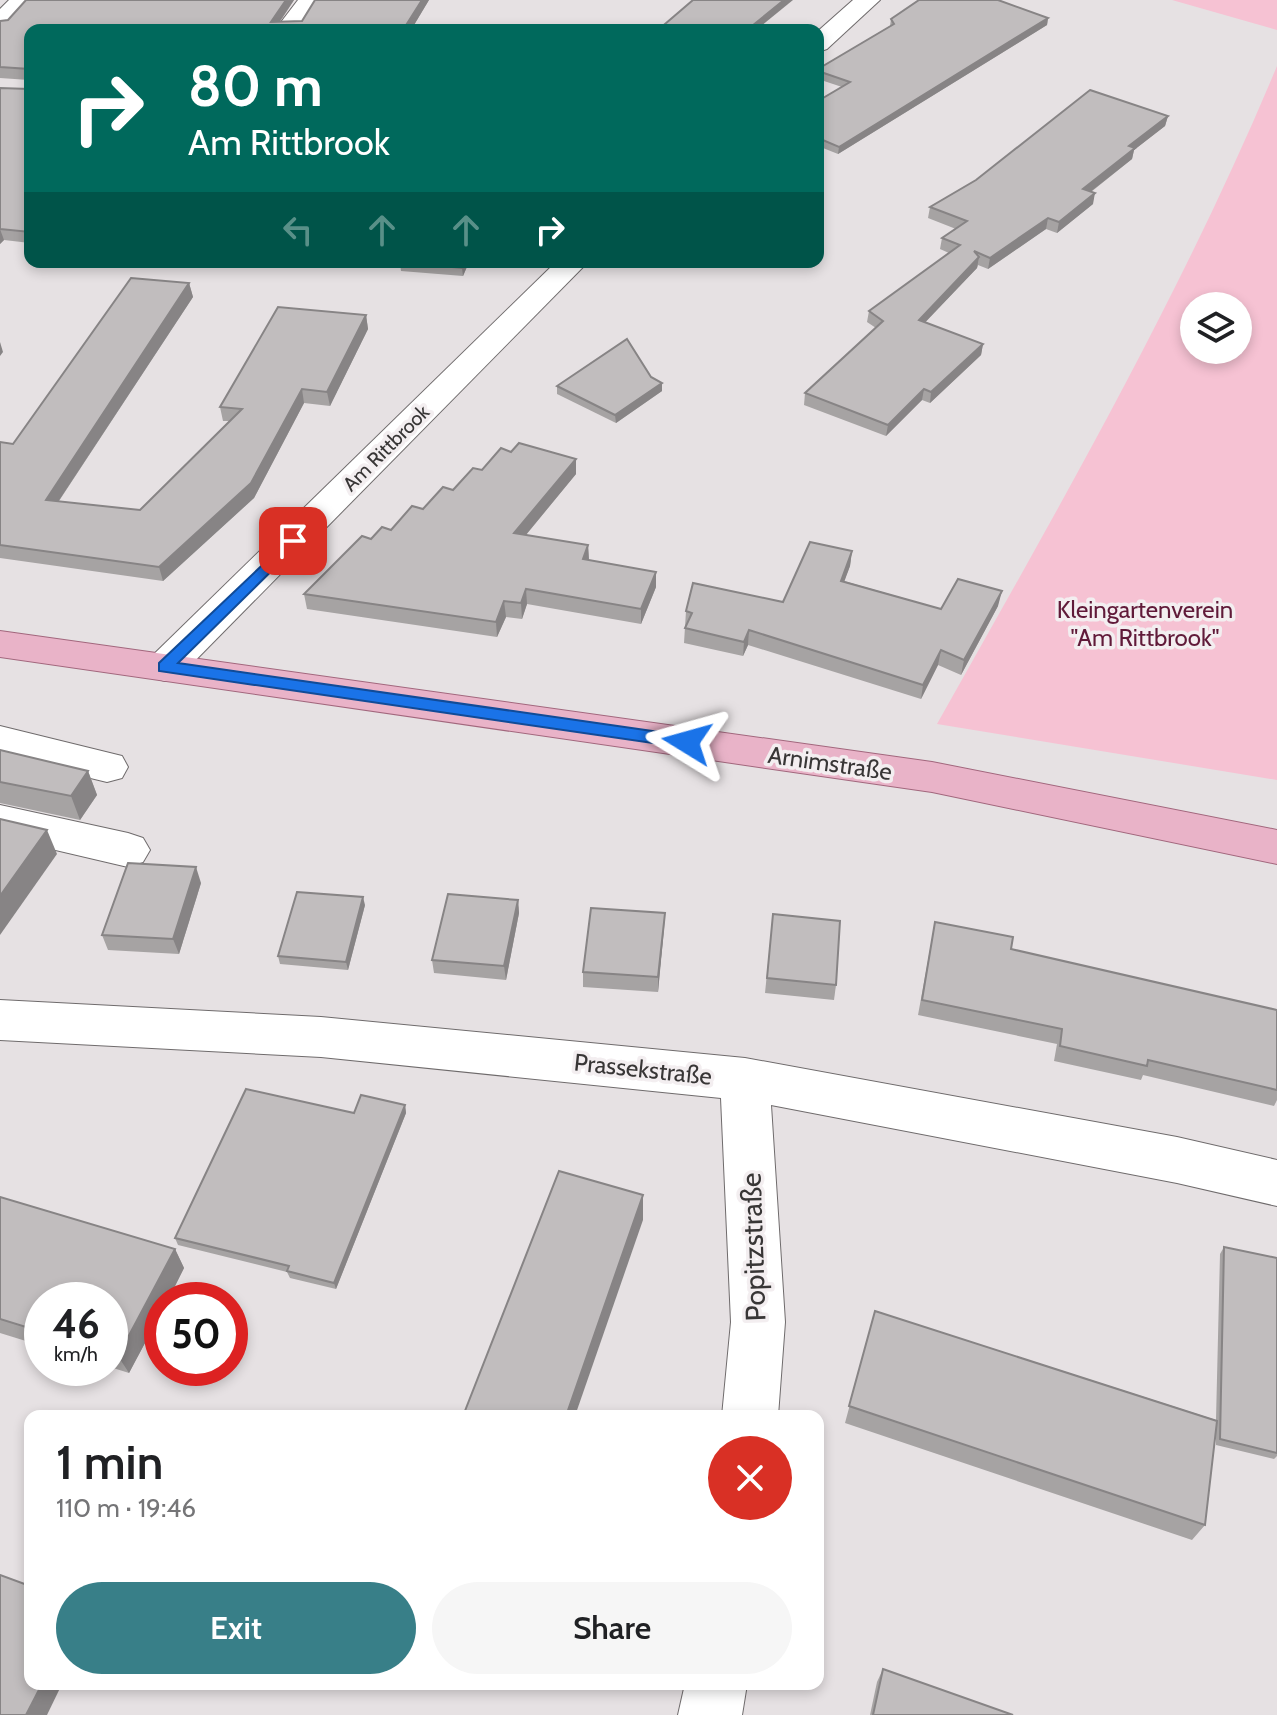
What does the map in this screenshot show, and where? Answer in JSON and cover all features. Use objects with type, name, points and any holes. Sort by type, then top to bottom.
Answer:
[{"type":"main road","name":"Arnimstraße","points":[[0,644],[932,777],[1277,847]]},
{"type":"street","points":[[0,23],[23,0]]},
{"type":"street","points":[[292,24],[310,0]]},
{"type":"street","points":[[824,39],[868,0]]},
{"type":"street","name":"Am Rittbrook","points":[[165,667],[567,268]]},
{"type":"street","points":[[0,741],[107,767]]},
{"type":"street","points":[[0,821],[128,850]]},
{"type":"street","name":"Prassekstraße","points":[[0,1020],[321,1037],[745,1079],[1177,1160],[1277,1183]]},
{"type":"street","name":"Popitzstraße","points":[[745,1079],[758,1322],[751,1410]]},
{"type":"street","points":[[710,1715],[715,1690]]},
{"type":"green space","points":[[1172,0],[1277,0],[1277,30]]},
{"type":"green space","name":"Kleingartenverein \"Am Rittbrook\"","points":[[1277,66],[1277,780],[937,724],[1117,400],[1201,235]]},
{"type":"building","points":[[26,0],[286,0],[271,22],[302,21],[315,0],[422,0],[407,24],[24,24],[24,69],[0,67],[0,21],[8,20]]},
{"type":"building","points":[[693,0],[784,0],[754,24],[665,24]]},
{"type":"building","points":[[919,0],[998,0],[1048,18],[839,147],[824,141],[824,97],[850,82],[824,73],[824,65],[894,24],[891,19]]},
{"type":"building","points":[[0,88],[24,89],[24,231],[0,229]]},
{"type":"building","points":[[1090,90],[1168,116],[1129,146],[1135,148],[1083,189],[1095,193],[1059,222],[1048,218],[990,258],[974,251],[979,257],[919,320],[983,344],[931,392],[924,389],[888,425],[805,393],[883,321],[869,311],[960,245],[942,238],[967,221],[930,207],[976,180]]},
{"type":"building","points":[[131,278],[189,283],[46,500],[140,510],[242,409],[220,407],[278,307],[366,315],[327,392],[302,389],[251,483],[159,567],[0,545],[0,442],[13,444]]},
{"type":"building","points":[[627,339],[651,377],[662,383],[615,415],[557,386]]},
{"type":"building","points":[[519,443],[576,459],[514,533],[588,545],[583,559],[656,572],[641,609],[526,589],[521,603],[504,601],[496,622],[304,594],[362,536],[371,539],[382,527],[391,530],[412,506],[423,509],[443,487],[453,490],[473,468],[482,470],[501,448],[511,452]]},
{"type":"building","points":[[810,542],[852,551],[841,581],[941,609],[958,579],[1002,591],[964,660],[941,650],[923,685],[749,630],[744,642],[685,628],[692,613],[686,611],[693,583],[783,602]]},
{"type":"building","points":[[0,750],[88,771],[71,796],[0,782]]},
{"type":"building","points":[[0,819],[47,830],[0,896]]},
{"type":"building","points":[[128,863],[196,867],[173,939],[102,935]]},
{"type":"building","points":[[297,892],[363,897],[346,962],[278,956]]},
{"type":"building","points":[[448,894],[518,900],[504,966],[432,960]]},
{"type":"building","points":[[591,908],[665,913],[658,977],[583,972]]},
{"type":"building","points":[[773,914],[840,921],[836,985],[767,978]]},
{"type":"building","points":[[935,922],[1013,937],[1011,949],[1277,1010],[1277,1090],[1148,1060],[1147,1066],[1060,1046],[1062,1029],[922,1000]]},
{"type":"building","points":[[246,1089],[354,1113],[361,1095],[405,1105],[334,1283],[287,1271],[289,1266],[175,1238]]},
{"type":"building","points":[[559,1171],[643,1195],[568,1410],[465,1410]]},
{"type":"building","points":[[0,1197],[175,1249],[157,1282],[144,1282],[144,1307],[128,1337],[128,1282],[24,1282],[24,1326],[0,1319]]},
{"type":"building","points":[[1224,1247],[1277,1258],[1277,1453],[1220,1439]]},
{"type":"building","points":[[875,1311],[1217,1421],[1205,1525],[849,1406]]},
{"type":"building","points":[[0,1575],[24,1584],[24,1690],[39,1690],[26,1715],[0,1715]]},
{"type":"building","points":[[883,1669],[1013,1715],[873,1715]]},
{"type":"route","points":[[293,541],[165,667],[687,742]]}]
